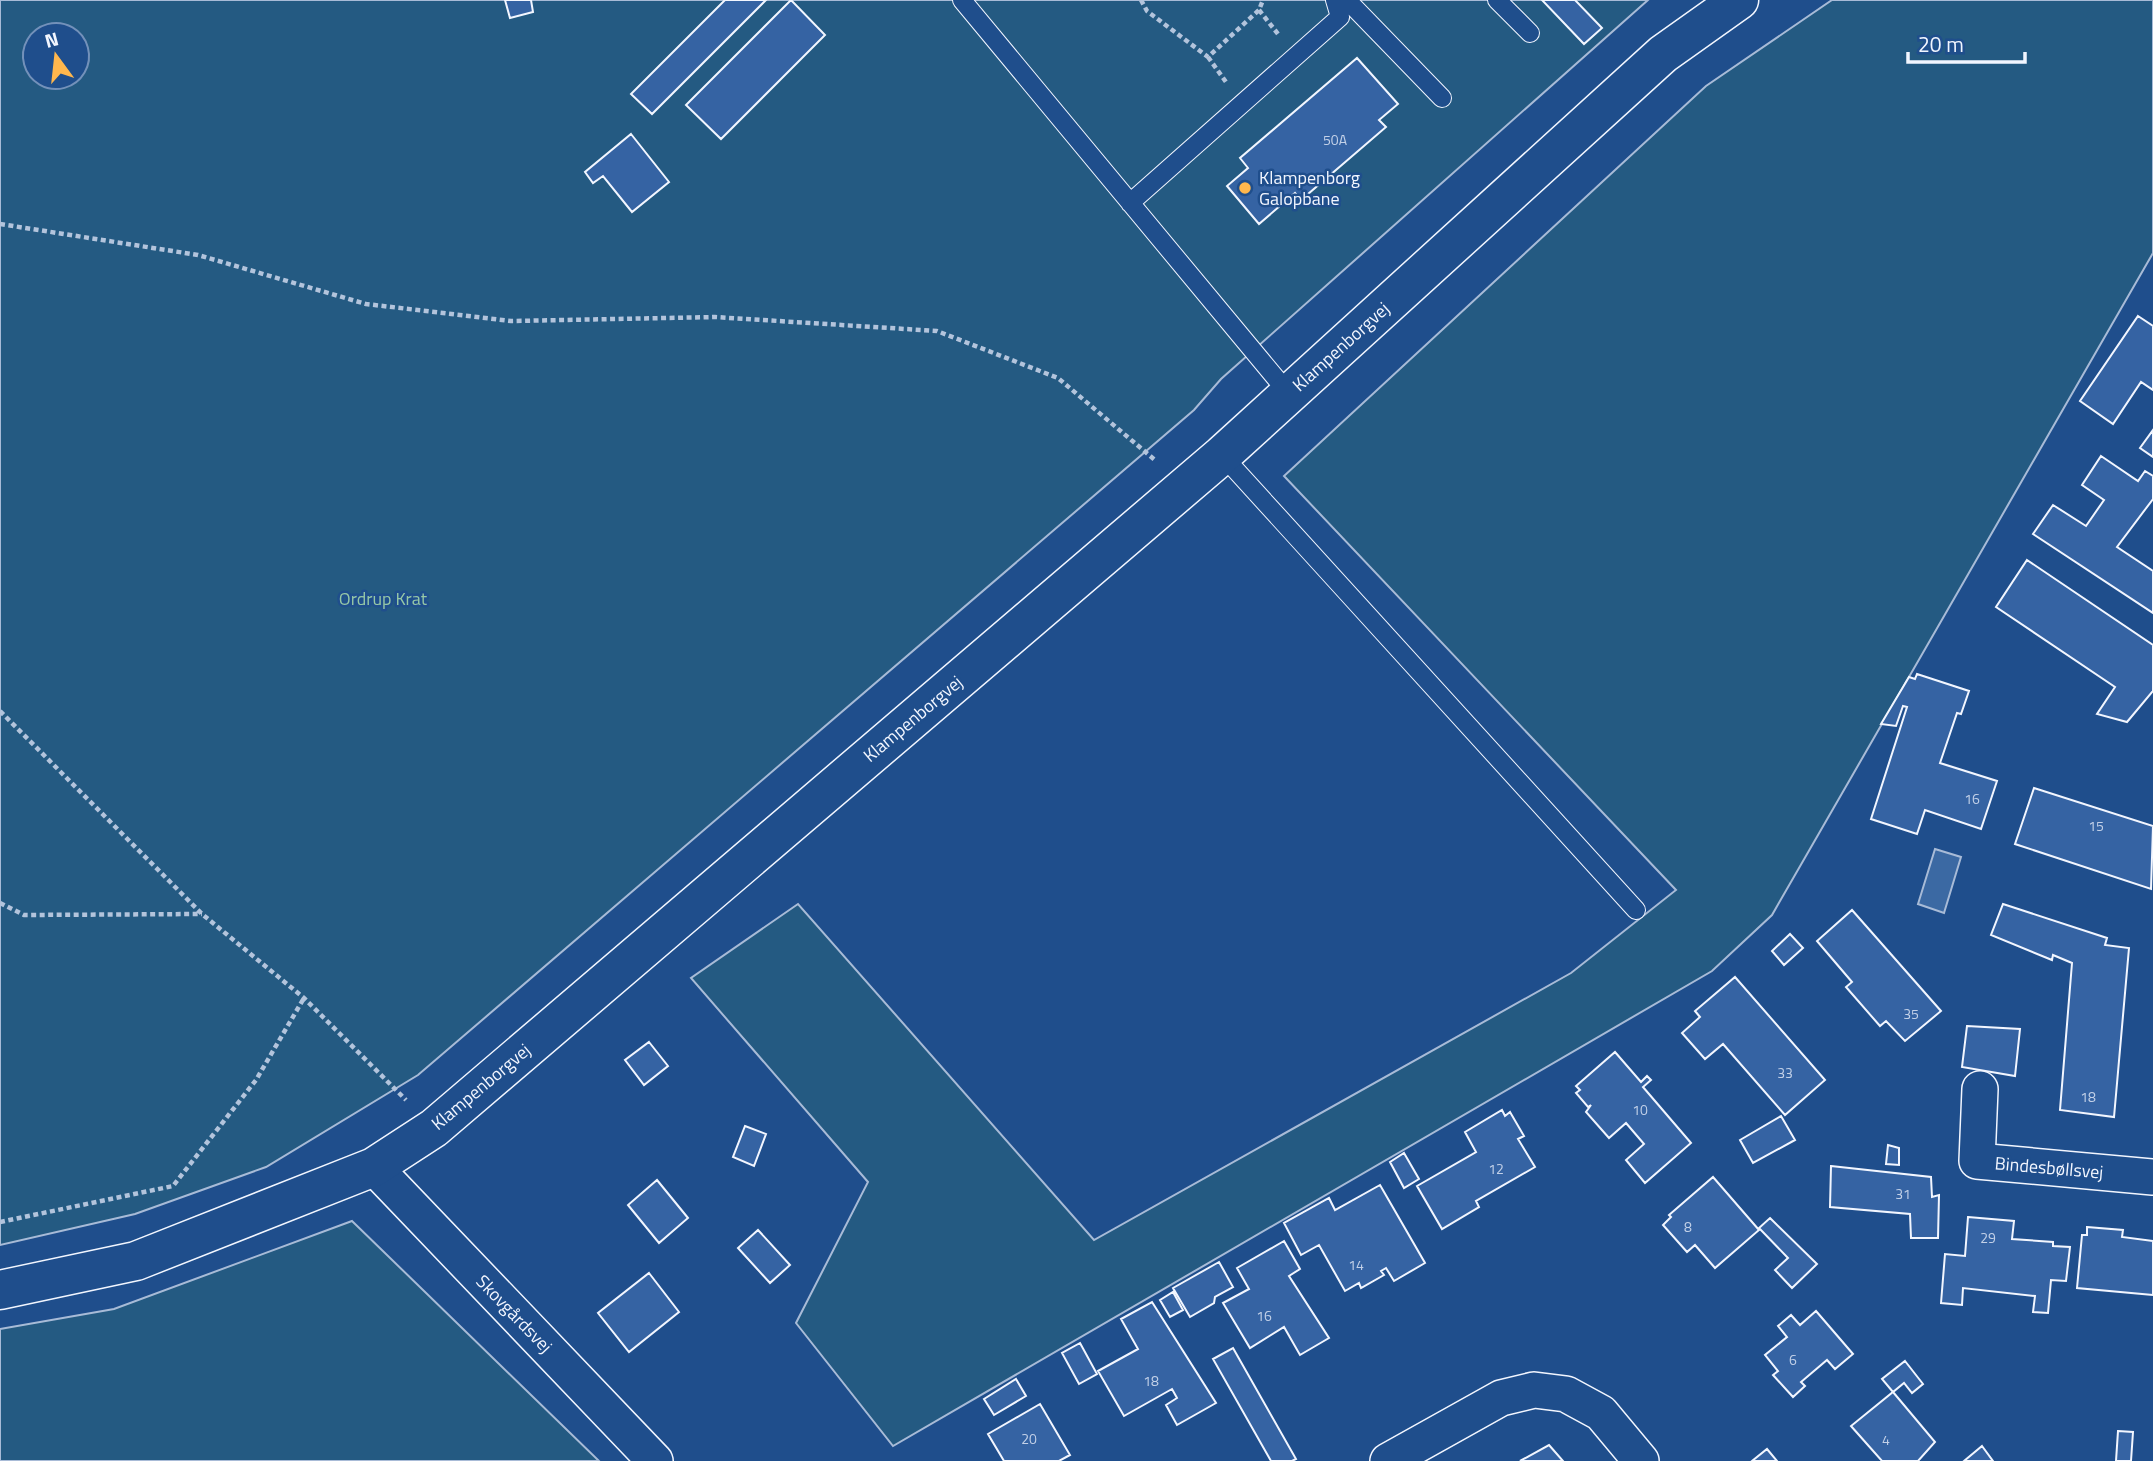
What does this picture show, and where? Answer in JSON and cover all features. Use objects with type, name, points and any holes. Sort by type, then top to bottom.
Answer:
[{"type":"street","name":"Klampenborgvej","points":[[0,1290],[136,1261],[374,1167],[434,1128],[1222,455],[1663,54],[1739,0]]},
{"type":"street","name":"Bindesbøllsvej","points":[[1980,1089],[1977,1161],[2153,1177]]},
{"type":"street","name":"Skovgårdsvej","points":[[374,1167],[655,1461]]},
{"type":"street","points":[[1388,1461],[1500,1398],[1534,1390],[1566,1394],[1601,1413],[1641,1461]]},
{"type":"lane","points":[[962,0],[1289,394]]},
{"type":"lane","points":[[1130,202],[1340,16],[1335,0]]},
{"type":"lane","points":[[1347,0],[1442,97]]},
{"type":"lane","points":[[1497,0],[1530,33]]},
{"type":"lane","points":[[1222,455],[1636,910]]},
{"type":"path","points":[[1141,0],[1147,10],[1208,57],[1259,10],[1263,0]]},
{"type":"path","points":[[0,224],[198,255],[379,306],[511,321],[715,317],[937,331],[1058,379],[1186,486]]},
{"type":"path","points":[[0,711],[202,914],[304,998],[434,1128]]},
{"type":"path","points":[[0,904],[24,915],[202,914]]},
{"type":"path","points":[[0,1222],[173,1186],[256,1080],[304,998]]},
{"type":"green space","name":"Ordrup Krat","points":[[0,0],[1648,0],[1221,379],[1194,410],[418,1075],[266,1167],[135,1214],[0,1245]]},
{"type":"green space","points":[[1832,0],[2153,0],[2153,253],[1772,915],[1712,971],[893,1446],[796,1323],[868,1182],[691,978],[798,904],[1094,1240],[1571,973],[1676,890],[1284,476],[1706,86]]},
{"type":"green space","points":[[352,1221],[599,1461],[0,1461],[0,1329],[114,1309]]},
{"type":"shaded area","points":[[1935,849],[1961,857],[1944,913],[1918,904]]},
{"type":"building","points":[[505,0],[531,0],[533,12],[510,18]]},
{"type":"building","points":[[725,0],[766,0],[652,114],[631,94]]},
{"type":"building","points":[[791,0],[825,35],[721,139],[686,105]]},
{"type":"building","points":[[1542,0],[1575,0],[1602,28],[1584,44]]},
{"type":"building","points":[[1357,58],[1398,104],[1379,120],[1386,127],[1301,200],[1295,193],[1259,224],[1227,186],[1248,168],[1240,158]]},
{"type":"building","points":[[631,134],[669,182],[632,212],[603,176],[593,183],[585,172]]},
{"type":"building","points":[[2138,316],[2153,326],[2153,390],[2141,382],[2113,424],[2080,401]]},
{"type":"building","points":[[2153,430],[2153,457],[2140,448]]},
{"type":"building","points":[[2101,456],[2138,481],[2145,471],[2153,476],[2153,499],[2117,547],[2153,571],[2153,613],[2033,534],[2053,505],[2086,526],[2104,500],[2082,485]]},
{"type":"building","points":[[2027,560],[2153,645],[2153,691],[2127,722],[2097,714],[2115,687],[1996,607]]},
{"type":"building","points":[[1917,674],[1969,691],[1961,714],[1957,713],[1940,763],[1997,781],[1981,829],[1925,810],[1917,834],[1871,819],[1907,707],[1903,706],[1896,726],[1881,724],[1909,677],[1915,679]]},
{"type":"building","points":[[2034,788],[2153,826],[2151,889],[2015,844]]},
{"type":"building","points":[[2003,904],[2107,938],[2105,945],[2129,948],[2114,1117],[2060,1110],[2072,963],[2053,955],[2052,960],[1991,935]]},
{"type":"building","points":[[1852,910],[1941,1011],[1905,1041],[1886,1021],[1880,1026],[1846,987],[1852,982],[1817,941]]},
{"type":"building","points":[[1790,934],[1803,948],[1784,965],[1772,951]]},
{"type":"building","points":[[1735,977],[1825,1080],[1785,1115],[1723,1044],[1705,1059],[1682,1033],[1700,1017],[1695,1011]]},
{"type":"building","points":[[1967,1026],[2020,1029],[2015,1076],[1962,1067]]},
{"type":"building","points":[[649,1042],[668,1066],[644,1085],[625,1060]]},
{"type":"building","points":[[1615,1052],[1641,1082],[1647,1076],[1651,1080],[1643,1087],[1691,1143],[1645,1183],[1626,1160],[1644,1144],[1626,1123],[1609,1138],[1586,1112],[1591,1105],[1588,1107],[1576,1093],[1580,1090],[1576,1086]]},
{"type":"building","points":[[1502,1110],[1505,1116],[1510,1112],[1524,1136],[1518,1139],[1535,1167],[1476,1201],[1479,1207],[1442,1229],[1417,1186],[1476,1152],[1465,1132]]},
{"type":"building","points":[[1781,1116],[1795,1140],[1753,1163],[1740,1140]]},
{"type":"building","points":[[745,1126],[766,1134],[754,1166],[733,1157]]},
{"type":"building","points":[[1888,1145],[1899,1148],[1899,1165],[1886,1164]]},
{"type":"building","points":[[1404,1153],[1419,1179],[1404,1188],[1390,1162]]},
{"type":"building","points":[[1831,1166],[1931,1177],[1932,1197],[1939,1195],[1938,1238],[1911,1238],[1910,1214],[1830,1207]]},
{"type":"building","points":[[1713,1177],[1759,1230],[1715,1268],[1695,1245],[1687,1252],[1663,1225],[1671,1217],[1669,1215]]},
{"type":"building","points":[[657,1180],[688,1218],[659,1243],[628,1205]]},
{"type":"building","points":[[1380,1185],[1425,1263],[1394,1281],[1386,1268],[1381,1271],[1384,1275],[1361,1288],[1359,1283],[1345,1291],[1319,1245],[1301,1255],[1284,1223],[1329,1198],[1335,1210]]},
{"type":"building","points":[[1968,1217],[2014,1221],[2012,1239],[2053,1242],[2053,1246],[2070,1247],[2066,1281],[2051,1280],[2048,1313],[2033,1312],[2035,1296],[1963,1288],[1962,1305],[1941,1303],[1945,1254],[1965,1256]]},
{"type":"building","points":[[1770,1218],[1817,1264],[1792,1288],[1775,1270],[1788,1258],[1759,1228]]},
{"type":"building","points":[[2087,1227],[2123,1230],[2122,1237],[2153,1241],[2153,1295],[2077,1288],[2082,1235],[2087,1235]]},
{"type":"building","points":[[758,1230],[790,1265],[770,1283],[738,1248]]},
{"type":"building","points":[[1284,1241],[1300,1269],[1289,1276],[1329,1338],[1300,1355],[1284,1327],[1250,1348],[1223,1303],[1249,1289],[1237,1268]]},
{"type":"building","points":[[1219,1262],[1233,1287],[1215,1297],[1214,1303],[1190,1317],[1173,1288]]},
{"type":"building","points":[[649,1273],[679,1312],[629,1352],[598,1313]]},
{"type":"building","points":[[1173,1292],[1183,1310],[1170,1317],[1160,1300]]},
{"type":"building","points":[[1152,1302],[1216,1403],[1177,1425],[1166,1405],[1177,1398],[1172,1389],[1124,1416],[1098,1371],[1138,1349],[1121,1319]]},
{"type":"building","points":[[1816,1311],[1853,1354],[1835,1369],[1827,1360],[1801,1382],[1805,1386],[1793,1397],[1773,1375],[1778,1371],[1765,1355],[1787,1337],[1778,1326],[1791,1315],[1800,1325]]},
{"type":"building","points":[[1080,1343],[1097,1374],[1079,1384],[1062,1353]]},
{"type":"building","points":[[1233,1348],[1296,1459],[1271,1461],[1213,1359]]},
{"type":"building","points":[[1905,1361],[1923,1384],[1912,1393],[1904,1383],[1893,1392],[1882,1379]]},
{"type":"building","points":[[1016,1379],[1026,1396],[994,1415],[984,1399]]},
{"type":"building","points":[[1893,1392],[1935,1442],[1918,1461],[1882,1461],[1851,1426]]},
{"type":"building","points":[[1040,1404],[1070,1455],[1059,1461],[1004,1461],[988,1434]]},
{"type":"building","points":[[2118,1431],[2133,1432],[2131,1461],[2116,1461]]},
{"type":"building","points":[[1549,1445],[1563,1461],[1520,1461]]},
{"type":"building","points":[[1982,1446],[1993,1461],[1964,1461]]},
{"type":"building","points":[[1767,1449],[1777,1461],[1752,1461]]},
{"type":"place","name":"Klampenborg Galopbane","points":[[1245,188]]}]
